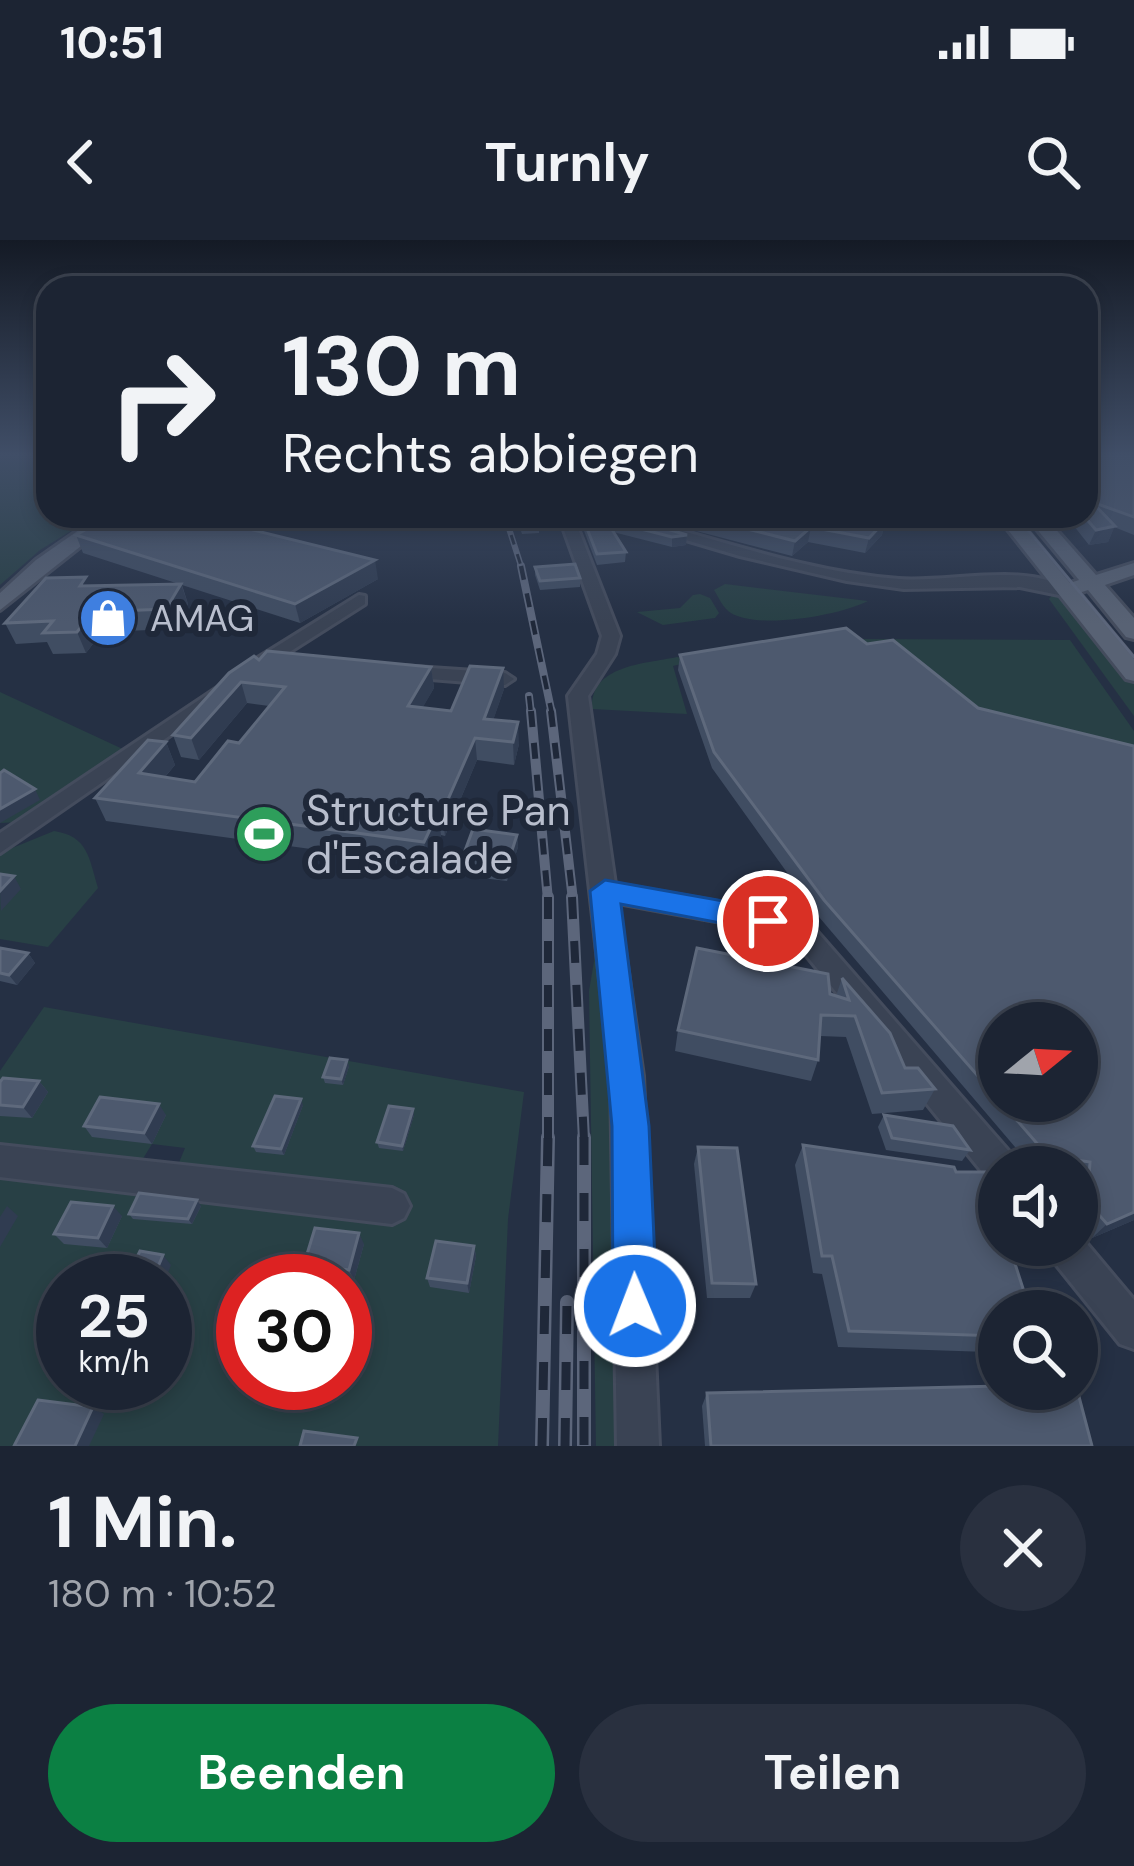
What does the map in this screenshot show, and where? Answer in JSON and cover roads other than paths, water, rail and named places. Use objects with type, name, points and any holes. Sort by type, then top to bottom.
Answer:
[{"type":"main road","points":[[0,604],[43,564],[93,528]]},
{"type":"main road","points":[[1013,528],[1039,574],[1064,591],[1134,674]]},
{"type":"main road","points":[[1045,528],[1134,632]]},
{"type":"main road","points":[[1070,557],[1100,569],[1134,571]]},
{"type":"main road","points":[[1064,591],[1134,571]]},
{"type":"main road","points":[[1114,610],[1114,589],[1134,571]]},
{"type":"street","points":[[570,528],[610,636],[607,656],[578,696],[631,1126],[638,1446]]},
{"type":"street","points":[[661,528],[885,583],[951,586],[1039,574]]},
{"type":"street","points":[[0,845],[48,816],[248,671],[359,600]]},
{"type":"street","points":[[248,671],[293,662]]},
{"type":"street","points":[[380,670],[505,679]]},
{"type":"street","points":[[605,891],[786,924],[803,933],[982,1146]]},
{"type":"street","points":[[0,1161],[392,1206]]},
{"type":"street","points":[[1081,1266],[1134,1330]]},
{"type":"tram line","points":[[1026,528],[1134,657]]},
{"type":"railway","points":[[509,528],[522,569]]},
{"type":"railway","points":[[521,566],[552,714]]},
{"type":"railway","points":[[529,696],[531,714]]},
{"type":"railway","points":[[531,711],[548,900]]},
{"type":"railway","points":[[551,711],[573,900]]},
{"type":"railway","points":[[572,897],[584,1140]]},
{"type":"railway","points":[[548,900],[548,1137]]},
{"type":"railway","points":[[542,1446],[548,1137]]},
{"type":"railway","points":[[584,1140],[584,1446]]},
{"type":"railway","points":[[565,1446],[567,1302]]},
{"type":"place","name":"AMAG","points":[[108,618]]},
{"type":"place","name":"Structure Pan d'Escalade","points":[[264,834]]}]
